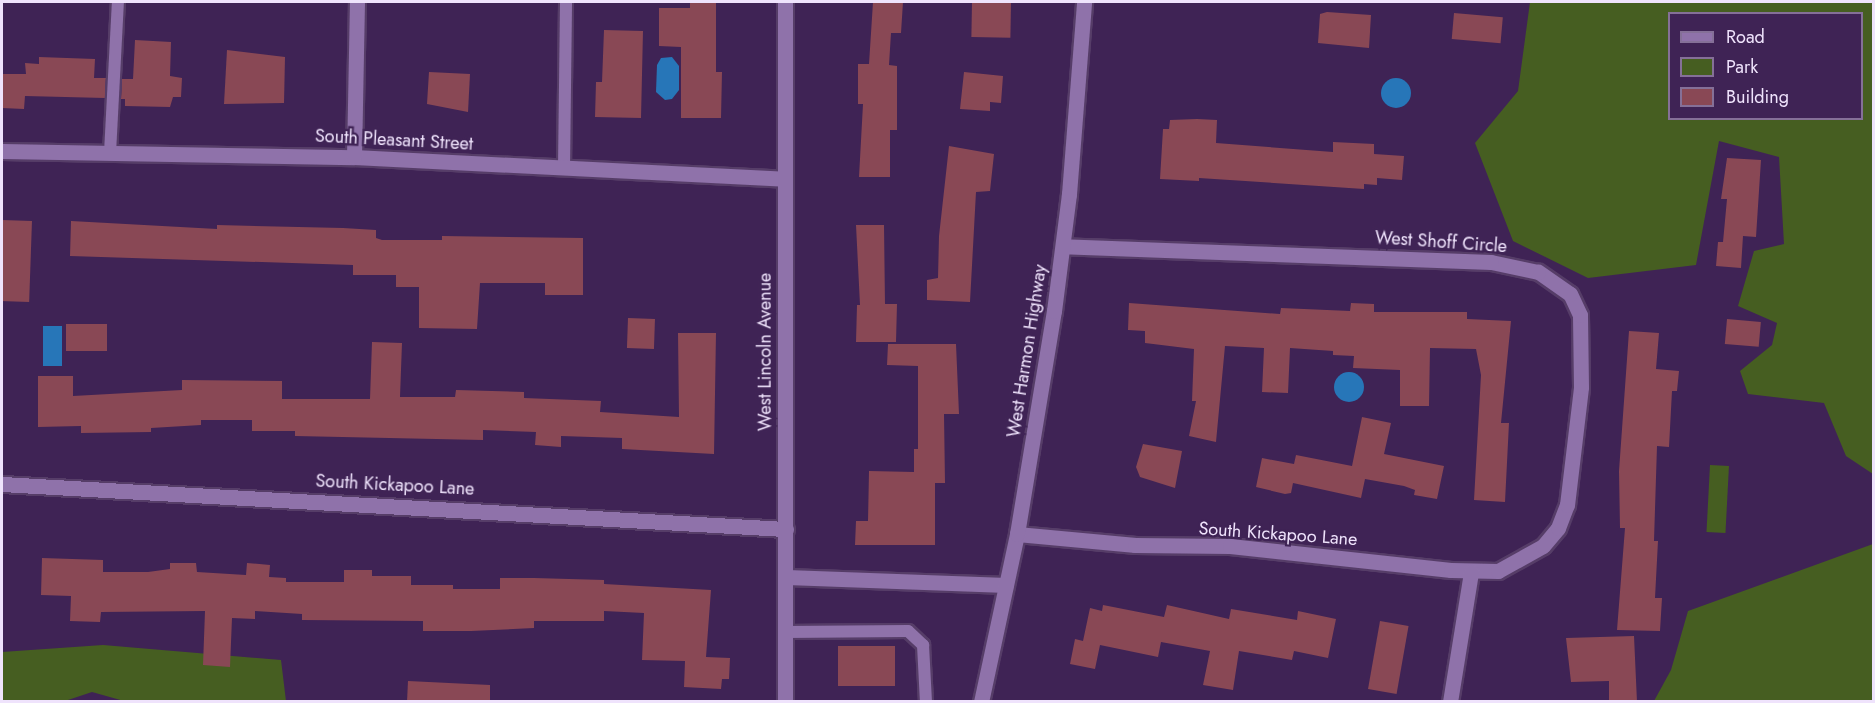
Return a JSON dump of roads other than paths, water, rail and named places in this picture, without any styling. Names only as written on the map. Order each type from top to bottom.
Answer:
[{"type":"street","points":[[354,157],[357,2]]},
{"type":"street","name":"West Lincoln Avenue","points":[[785,2],[787,577],[785,702]]},
{"type":"street","name":"West Harmon Highway","points":[[981,702],[1017,534],[1063,246],[1084,2]]},
{"type":"street","name":"South Pleasant Street","points":[[2,151],[354,157],[784,179]]},
{"type":"street","name":"West Shoff Circle","points":[[1063,246],[1458,260],[1538,272],[1570,294],[1580,315],[1583,342],[1567,505],[1558,528],[1532,553]]},
{"type":"street","name":"South Kickapoo Lane","points":[[2,484],[786,529]]},
{"type":"street","name":"South Kickapoo Lane","points":[[1017,534],[1135,545],[1272,549],[1471,572],[1498,571],[1532,553]]},
{"type":"street","points":[[1450,702],[1471,572]]},
{"type":"street","points":[[787,577],[1006,585]]},
{"type":"lane","points":[[110,153],[118,2]]},
{"type":"lane","points":[[564,168],[566,2]]},
{"type":"lane","points":[[785,632],[908,631],[923,645],[926,702]]},
{"type":"water","points":[[672,57],[679,66],[679,90],[672,99],[665,100],[656,92],[657,65],[661,58]]},
{"type":"water","points":[[1396,78],[1407,82],[1411,93],[1407,104],[1396,108],[1385,104],[1381,93],[1385,82]]},
{"type":"water","points":[[43,326],[62,326],[62,366],[43,366]]},
{"type":"water","points":[[1349,372],[1360,376],[1364,387],[1360,398],[1349,402],[1338,398],[1334,387],[1338,376]]}]
